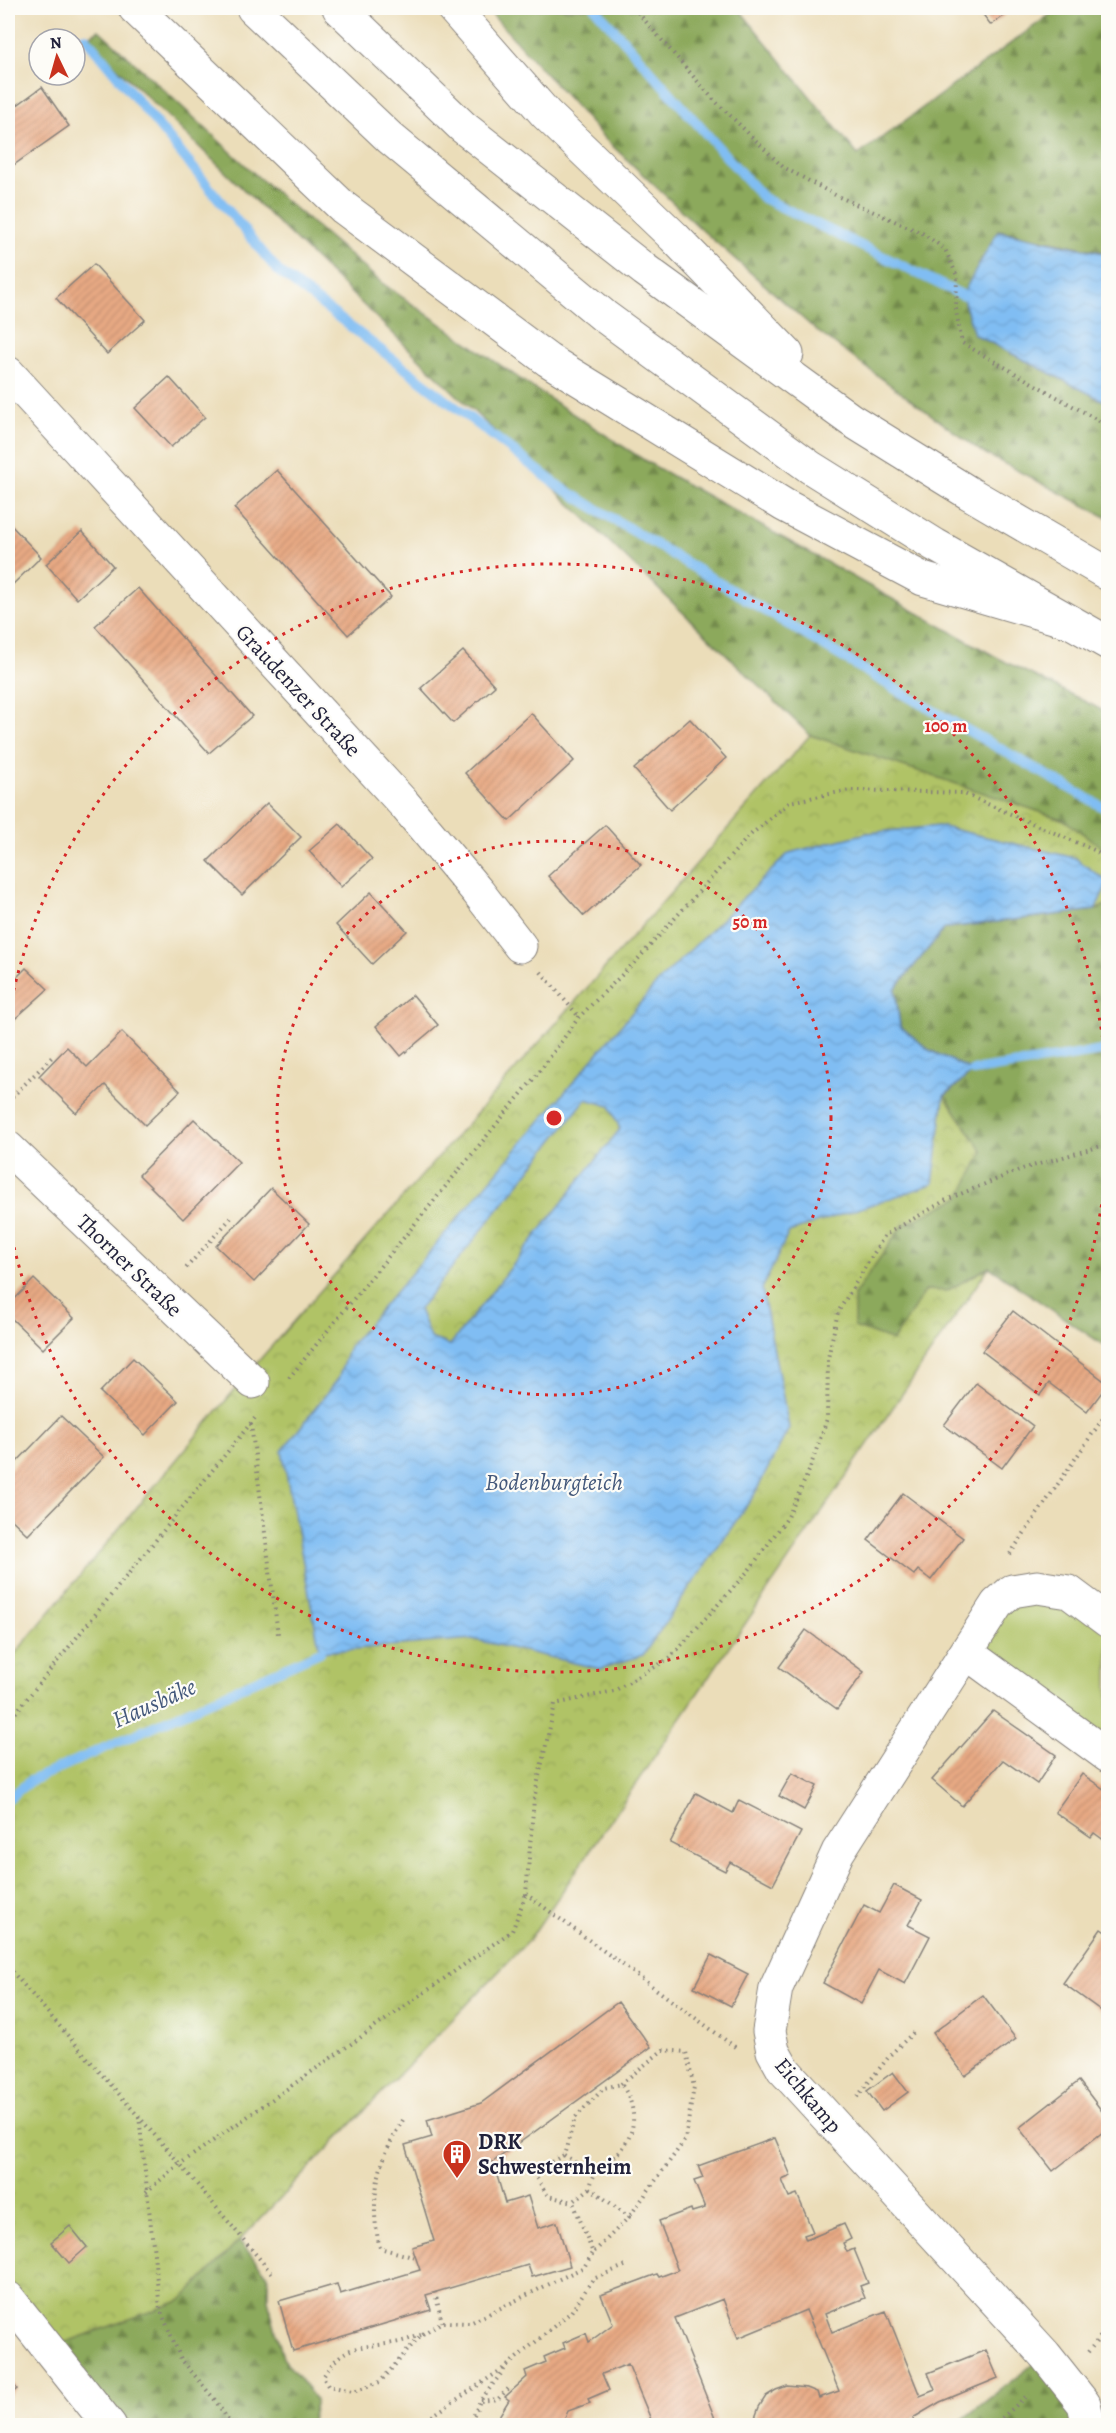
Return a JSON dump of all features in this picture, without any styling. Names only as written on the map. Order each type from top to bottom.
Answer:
[{"type":"main road","points":[[135,8],[344,208],[548,360],[784,505],[923,579],[1066,621]]},
{"type":"main road","points":[[253,8],[390,138],[604,316],[810,467],[935,545],[1108,643]]},
{"type":"main road","points":[[339,8],[463,127],[645,270],[851,420],[969,494],[1108,574]]},
{"type":"main road","points":[[453,8],[546,114],[674,237],[851,420]]},
{"type":"main road","name":"Graudenzer Straße","points":[[8,373],[404,804],[520,946]]},
{"type":"main road","name":"Thorner Straße","points":[[8,1148],[253,1382]]},
{"type":"main road","points":[[1012,1591],[1037,1587],[1069,1592],[1108,1621]]},
{"type":"main road","name":"Eichkamp","points":[[1012,1591],[997,1604],[838,1852],[776,1988],[769,2031],[773,2051],[783,2069],[1057,2370],[1083,2404],[1089,2426]]},
{"type":"main road","points":[[967,1653],[1108,1756]]},
{"type":"main road","points":[[8,2298],[110,2426]]},
{"type":"path","points":[[634,8],[712,99],[783,167],[837,196],[922,233],[945,249],[957,276],[956,311],[962,344],[1108,426]]},
{"type":"path","points":[[285,1382],[540,1071],[579,1017],[639,958],[749,836],[790,802],[850,790],[962,793],[1094,850],[1108,860]]},
{"type":"path","points":[[520,946],[579,1017]]},
{"type":"path","points":[[8,1101],[54,1055]]},
{"type":"path","points":[[146,2192],[180,2164],[512,1931],[526,1894],[534,1798],[555,1704],[614,1690],[670,1658],[749,1570],[788,1517],[809,1471],[826,1419],[828,1358],[838,1312],[885,1235],[948,1200],[1001,1178],[1108,1144]]},
{"type":"path","points":[[161,1295],[231,1218]]},
{"type":"path","points":[[1012,1591],[1010,1553],[1108,1411]]},
{"type":"path","points":[[8,1722],[257,1415]]},
{"type":"path","points":[[251,1423],[278,1634]]},
{"type":"path","points":[[526,1894],[738,2049],[773,2051]]},
{"type":"path","points":[[8,1967],[139,2116],[274,2276]]},
{"type":"path","points":[[835,2126],[891,2054],[914,2032]]},
{"type":"path","points":[[421,2335],[380,2382],[353,2391],[328,2386],[323,2377],[335,2358],[361,2345],[394,2343],[421,2335],[442,2322],[470,2323],[584,2267],[593,2253],[629,2217],[685,2140],[694,2087],[686,2052],[663,2050],[621,2084],[604,2088],[575,2118],[564,2155],[533,2172],[548,2196],[573,2202]]},
{"type":"path","points":[[573,2202],[590,2188],[593,2174],[622,2149],[634,2123],[632,2099],[621,2084]]},
{"type":"path","points":[[139,2116],[160,2309],[181,2359],[215,2400],[232,2426]]},
{"type":"path","points":[[403,2120],[391,2140],[376,2179],[376,2233],[380,2248],[416,2258]]},
{"type":"path","points":[[564,2155],[593,2174]]},
{"type":"path","points":[[590,2188],[629,2217]]},
{"type":"path","points":[[573,2202],[593,2253]]},
{"type":"path","points":[[417,2426],[507,2366],[571,2312],[593,2279],[627,2265]]},
{"type":"path","points":[[435,2292],[442,2322]]},
{"type":"path","points":[[469,2426],[480,2401],[507,2366]]},
{"type":"path","points":[[993,2426],[1057,2370]]},
{"type":"path","points":[[480,2401],[498,2399],[509,2388]]},
{"type":"green space","points":[[486,8],[738,8],[858,155],[1059,8],[1097,8],[1108,25],[1108,253],[998,230],[974,334],[1108,403],[1108,518],[982,452],[817,331],[702,230],[605,139]]},
{"type":"green space","points":[[99,30],[257,176],[382,283],[536,390],[647,462],[1000,659],[1108,713],[1108,852],[1064,820],[810,735],[87,37]]},
{"type":"green space","points":[[810,735],[1064,820],[1108,852],[1108,904],[1095,910],[945,928],[895,989],[900,1026],[929,1050],[973,1071],[945,1096],[983,1152],[960,1197],[902,1226],[854,1295],[854,1327],[893,1341],[926,1290],[947,1291],[989,1267],[529,1940],[182,2300],[47,2349],[8,2298],[8,1662],[262,1357]]},
{"type":"green space","points":[[1108,904],[1108,1348],[989,1267],[947,1291],[926,1290],[893,1341],[854,1327],[854,1295],[902,1226],[960,1197],[944,1096],[972,1071],[929,1050],[900,1026],[895,989],[945,928],[1095,910]]},
{"type":"green space","points":[[1012,1591],[1108,1621],[1108,1756],[967,1653]]},
{"type":"green space","points":[[13,1974],[268,2275],[268,2300],[283,2358],[316,2400],[310,2425],[110,2425],[47,2349],[8,1979]]},
{"type":"green space","points":[[1045,2355],[1089,2426],[954,2426]]},
{"type":"water","points":[[998,231],[1108,254],[1108,403],[974,334],[962,295]]},
{"type":"water","name":"Bodenburgteich","points":[[939,826],[1075,858],[1108,882],[1095,910],[945,928],[895,989],[900,1026],[929,1050],[973,1071],[944,1096],[933,1184],[789,1232],[762,1289],[789,1428],[754,1495],[643,1655],[600,1669],[472,1639],[320,1652],[282,1451],[338,1379],[349,1347],[657,983],[789,853],[867,833]],"holes":[[[586,1099],[610,1106],[620,1129],[450,1345],[430,1338],[419,1309]]]},
{"type":"building","points":[[978,8],[1015,8],[991,25]]},
{"type":"building","points":[[42,87],[69,126],[8,169],[8,112]]},
{"type":"building","points":[[94,264],[145,320],[107,354],[56,298]]},
{"type":"building","points":[[169,377],[205,417],[171,447],[135,408]]},
{"type":"building","points":[[277,470],[391,597],[348,635],[234,508]]},
{"type":"building","points":[[8,522],[41,557],[8,589]]},
{"type":"building","points":[[82,531],[113,566],[77,599],[46,564]]},
{"type":"building","points":[[138,588],[252,716],[209,753],[95,626]]},
{"type":"building","points":[[463,651],[495,686],[453,723],[421,688]]},
{"type":"building","points":[[531,713],[574,761],[509,821],[465,773]]},
{"type":"building","points":[[690,719],[726,758],[670,810],[634,769]]},
{"type":"building","points":[[267,803],[301,837],[242,895],[208,861]]},
{"type":"building","points":[[340,824],[372,859],[341,887],[309,851]]},
{"type":"building","points":[[605,825],[641,865],[584,916],[548,876]]},
{"type":"building","points":[[371,892],[407,931],[372,964],[336,925]]},
{"type":"building","points":[[26,968],[48,989],[8,1025],[8,984]]},
{"type":"building","points":[[413,995],[438,1025],[401,1056],[376,1026]]},
{"type":"building","points":[[122,1032],[180,1091],[145,1125],[105,1085],[76,1113],[39,1076],[67,1047],[87,1067]]},
{"type":"building","points":[[194,1119],[239,1162],[183,1219],[139,1175]]},
{"type":"building","points":[[271,1188],[309,1224],[254,1282],[216,1246]]},
{"type":"building","points":[[34,1279],[74,1318],[43,1349],[11,1318],[8,1322],[8,1306]]},
{"type":"building","points":[[1013,1311],[1108,1384],[1087,1412],[1049,1383],[1040,1395],[982,1351]]},
{"type":"building","points":[[133,1358],[178,1401],[145,1435],[100,1392]]},
{"type":"building","points":[[976,1383],[1033,1426],[1002,1468],[944,1425]]},
{"type":"building","points":[[61,1416],[104,1457],[28,1535],[8,1516],[8,1467],[10,1469]]},
{"type":"building","points":[[903,1493],[963,1538],[931,1580],[918,1570],[914,1575],[868,1540]]},
{"type":"building","points":[[806,1630],[864,1672],[837,1709],[779,1667]]},
{"type":"building","points":[[993,1711],[1056,1755],[1037,1784],[1003,1760],[962,1806],[932,1780]]},
{"type":"building","points":[[792,1773],[817,1786],[804,1810],[779,1796]]},
{"type":"building","points":[[1082,1774],[1108,1792],[1108,1843],[1094,1833],[1091,1837],[1055,1812]]},
{"type":"building","points":[[696,1793],[733,1813],[739,1800],[801,1832],[773,1885],[730,1862],[725,1871],[670,1843]]},
{"type":"building","points":[[894,1885],[922,1900],[908,1925],[930,1936],[905,1984],[879,1970],[861,2004],[823,1983],[864,1905],[879,1913]]},
{"type":"building","points":[[1101,1929],[1108,1934],[1107,2015],[1063,1983]]},
{"type":"building","points":[[711,1955],[748,1974],[731,2006],[694,1987]]},
{"type":"building","points":[[983,1995],[1016,2039],[965,2076],[933,2033]]},
{"type":"building","name":"DRK Schwesternheim","points":[[618,2002],[651,2047],[493,2162],[505,2203],[528,2196],[538,2228],[557,2222],[570,2266],[532,2277],[528,2265],[426,2295],[431,2310],[293,2351],[279,2301],[337,2284],[340,2294],[420,2270],[412,2247],[434,2241],[405,2145],[432,2137],[427,2120],[481,2103]]},
{"type":"building","points":[[893,2072],[908,2092],[882,2111],[867,2091]]},
{"type":"building","points":[[1079,2081],[1108,2119],[1108,2128],[1053,2171],[1019,2128]]},
{"type":"building","points":[[775,2138],[791,2176],[782,2180],[789,2197],[797,2194],[813,2232],[804,2235],[806,2240],[844,2224],[851,2239],[843,2243],[847,2252],[854,2249],[868,2283],[860,2286],[865,2298],[825,2314],[832,2332],[886,2311],[920,2396],[935,2390],[928,2373],[986,2350],[998,2378],[940,2402],[913,2418],[914,2426],[753,2426],[757,2424],[755,2418],[766,2396],[776,2390],[787,2386],[807,2388],[817,2392],[819,2398],[839,2391],[806,2310],[738,2338],[723,2299],[675,2318],[718,2426],[645,2426],[652,2422],[628,2364],[602,2374],[609,2390],[588,2399],[590,2403],[568,2411],[563,2423],[570,2426],[493,2426],[509,2400],[505,2397],[527,2377],[525,2371],[546,2362],[544,2357],[565,2348],[563,2343],[586,2333],[589,2342],[613,2324],[601,2295],[657,2274],[659,2277],[678,2270],[659,2221],[691,2209],[692,2212],[705,2208],[694,2181],[703,2178],[698,2166]]},
{"type":"building","points":[[70,2226],[87,2247],[69,2263],[51,2242]]},
{"type":"building","points":[[8,2377],[17,2389],[8,2396]]},
{"type":"waterway","points":[[595,8],[763,198],[962,295]]},
{"type":"waterway","points":[[87,39],[278,271],[557,485],[902,693],[1108,810]]},
{"type":"waterway","points":[[973,1071],[1108,1050]]},
{"type":"waterway","name":"Hausbäke","points":[[8,1799],[30,1781],[320,1652]]},
{"type":"place","name":"DRK Schwesternheim","points":[[457,2180]]}]
